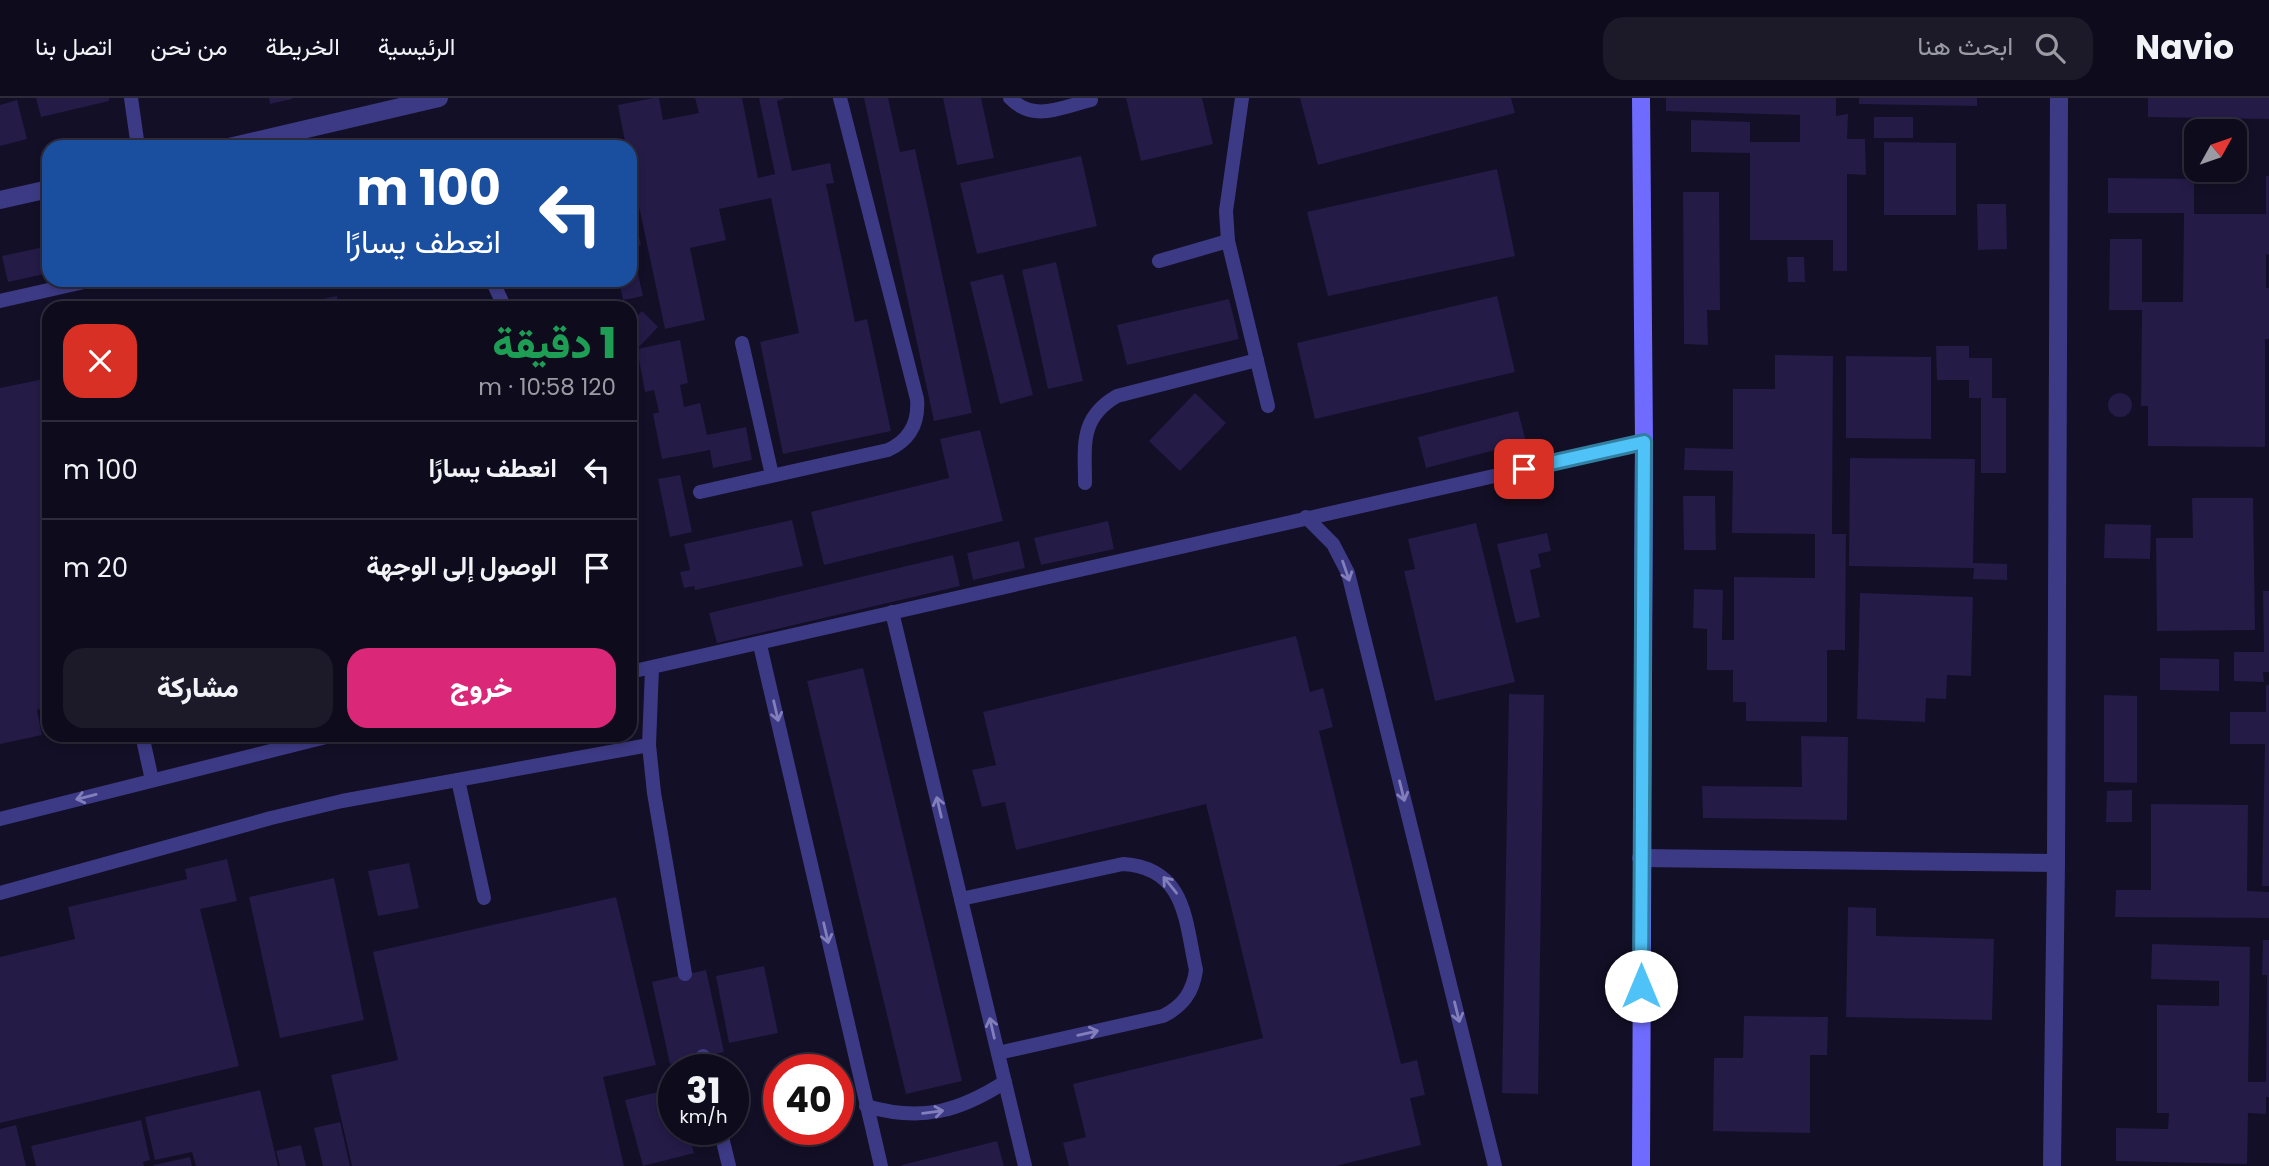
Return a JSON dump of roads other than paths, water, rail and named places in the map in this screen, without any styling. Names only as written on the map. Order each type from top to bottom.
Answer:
[{"type":"street","points":[[259,140],[439,98]]},
{"type":"street","points":[[1641,98],[1644,442],[1641,1166]]},
{"type":"street","points":[[2052,1166],[2059,98]]},
{"type":"street","points":[[0,200],[42,191]]},
{"type":"street","points":[[1641,858],[2056,863]]},
{"type":"lane","points":[[131,98],[137,140]]},
{"type":"lane","points":[[700,492],[888,450],[900,444],[915,424],[918,412],[916,399],[840,98]]},
{"type":"lane","points":[[1010,98],[1027,111],[1037,113],[1091,100]]},
{"type":"lane","points":[[1242,98],[1226,211],[1228,241],[1268,406]]},
{"type":"lane","points":[[1159,261],[1228,241]]},
{"type":"lane","points":[[0,301],[62,287]]},
{"type":"lane","points":[[742,343],[772,475]]},
{"type":"lane","points":[[1085,484],[1085,438],[1095,412],[1105,402],[1116,396],[1257,360]]},
{"type":"lane","points":[[637,671],[760,645],[892,612],[1644,442]]},
{"type":"lane","points":[[1306,517],[1333,544],[1348,573],[1495,1166]]},
{"type":"lane","points":[[892,612],[1025,1166]]},
{"type":"lane","points":[[760,645],[881,1166]]},
{"type":"lane","points":[[652,668],[649,746],[654,793],[685,974]]},
{"type":"lane","points":[[144,742],[152,780]]},
{"type":"lane","points":[[0,819],[289,742]]},
{"type":"lane","points":[[0,893],[342,801],[649,746]]},
{"type":"lane","points":[[458,780],[484,898]]},
{"type":"lane","points":[[961,899],[1123,864],[1150,869],[1163,876],[1180,899],[1196,970],[1195,982],[1183,1003],[1163,1016],[998,1053]]},
{"type":"lane","points":[[866,1106],[906,1114],[948,1111],[968,1104],[1005,1082]]},
{"type":"lane","points":[[724,1145],[729,1166]]}]
